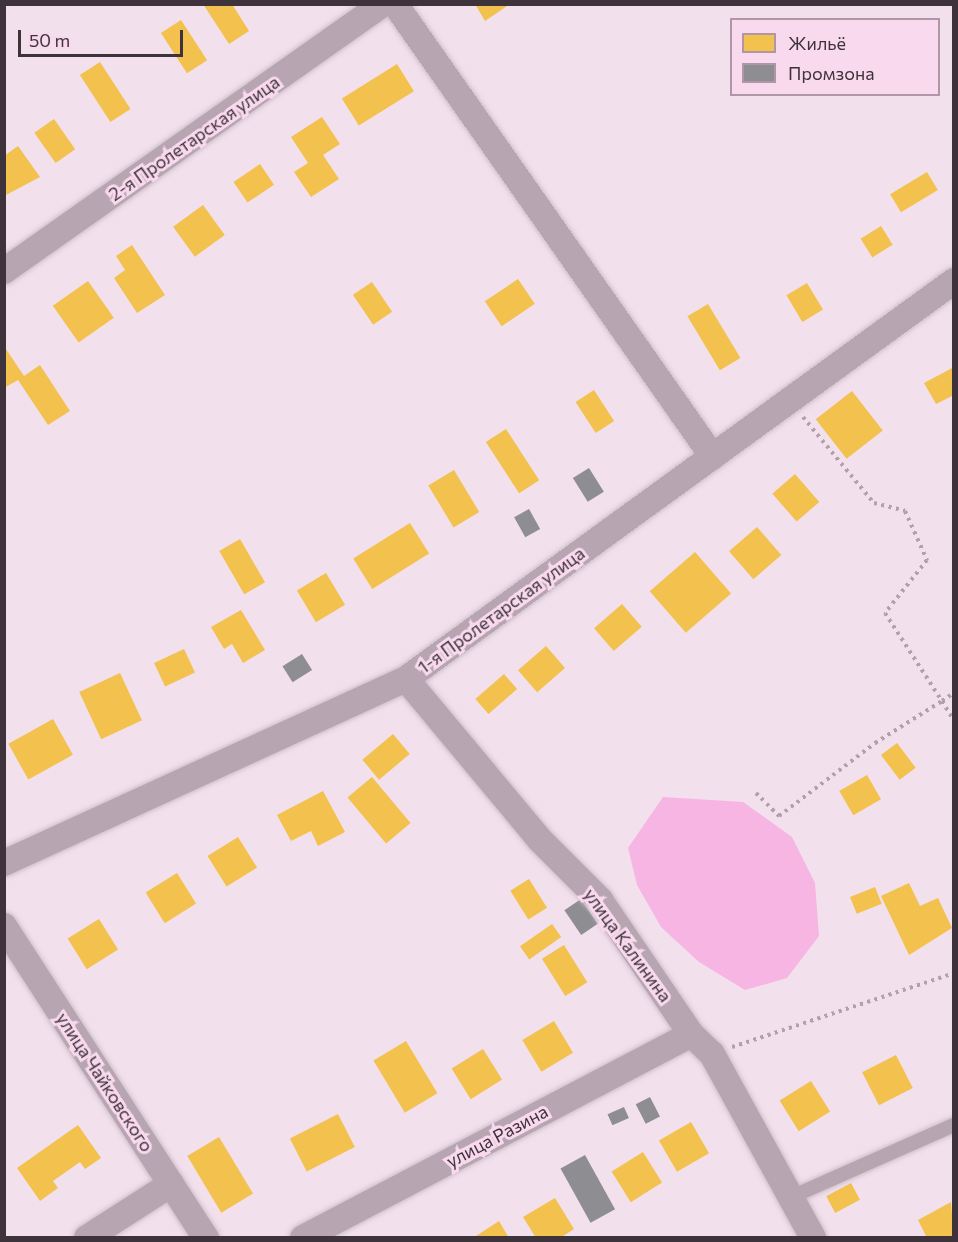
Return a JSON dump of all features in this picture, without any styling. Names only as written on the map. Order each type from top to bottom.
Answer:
[{"type":"street","name":"2-я Пролетарская улица","points":[[4,271],[383,4]]},
{"type":"street","points":[[395,4],[713,458]]},
{"type":"street","name":"1-я Пролетарская улица","points":[[4,864],[406,679],[954,281]]},
{"type":"street","name":"улица Калинина","points":[[406,679],[540,840],[600,900],[691,1034],[712,1054],[813,1238]]},
{"type":"street","name":"улица Чайковского","points":[[4,926],[206,1238]]},
{"type":"street","name":"улица Разина","points":[[303,1238],[691,1034]]},
{"type":"street","points":[[87,1238],[171,1184]]},
{"type":"lane","points":[[789,1198],[954,1125]]},
{"type":"path","points":[[791,399],[813,434],[874,503],[905,511],[927,560],[885,613],[954,721]]},
{"type":"path","points":[[756,794],[779,816],[875,743],[954,693]]},
{"type":"path","points":[[712,1054],[954,973]]},
{"type":"shaded area","points":[[663,797],[743,802],[792,837],[815,883],[819,936],[787,978],[745,990],[699,962],[661,927],[637,885],[628,848]]},
{"type":"building: Жильё","points":[[203,4],[232,4],[249,31],[229,44]]},
{"type":"building: Жильё","points":[[475,4],[510,4],[485,21]]},
{"type":"building: Жильё","points":[[181,20],[207,60],[187,73],[161,33]]},
{"type":"building: Жильё","points":[[100,62],[130,109],[110,122],[80,75]]},
{"type":"building: Жильё","points":[[397,64],[414,91],[359,126],[342,98]]},
{"type":"building: Жильё","points":[[322,117],[340,144],[323,155],[339,179],[311,197],[294,172],[308,163],[291,137]]},
{"type":"building: Жильё","points":[[54,119],[75,149],[56,163],[34,133]]},
{"type":"building: Жильё","points":[[18,146],[40,177],[4,196],[4,156]]},
{"type":"building: Жильё","points":[[260,164],[274,185],[247,203],[233,182]]},
{"type":"building: Жильё","points":[[927,172],[938,190],[901,212],[890,194]]},
{"type":"building: Жильё","points":[[203,205],[225,235],[195,257],[173,227]]},
{"type":"building: Жильё","points":[[881,226],[893,245],[872,257],[861,239]]},
{"type":"building: Жильё","points":[[132,245],[165,295],[137,313],[114,278],[125,270],[116,256]]},
{"type":"building: Жильё","points":[[518,279],[535,304],[502,326],[485,301]]},
{"type":"building: Жильё","points":[[88,281],[114,318],[79,343],[53,306]]},
{"type":"building: Жильё","points":[[372,282],[392,312],[373,325],[353,295]]},
{"type":"building: Жильё","points":[[807,283],[823,310],[802,322],[786,295]]},
{"type":"building: Жильё","points":[[708,304],[740,358],[720,370],[687,316]]},
{"type":"building: Жильё","points":[[4,346],[24,376],[40,365],[70,411],[48,425],[18,380],[4,388]]},
{"type":"building: Жильё","points":[[954,367],[954,395],[936,404],[924,383]]},
{"type":"building: Жильё","points":[[594,390],[614,421],[596,433],[576,402]]},
{"type":"building: Жильё","points":[[852,391],[883,430],[847,459],[816,419]]},
{"type":"building: Жильё","points":[[506,429],[539,480],[519,493],[486,442]]},
{"type":"building: Жильё","points":[[454,470],[479,512],[454,527],[428,485]]},
{"type":"building: Жильё","points":[[795,474],[819,502],[797,522],[772,494]]},
{"type":"building: Жильё","points":[[410,523],[429,554],[372,589],[353,559]]},
{"type":"building: Жильё","points":[[757,527],[781,555],[753,579],[729,551]]},
{"type":"building: Жильё","points":[[240,539],[265,582],[244,594],[219,551]]},
{"type":"building: Жильё","points":[[695,552],[731,594],[686,633],[650,591]]},
{"type":"building: Жильё","points":[[326,573],[345,605],[316,622],[297,591]]},
{"type":"building: Жильё","points":[[622,604],[642,627],[614,651],[594,628]]},
{"type":"building: Жильё","points":[[241,610],[265,650],[243,663],[232,644],[224,649],[211,627]]},
{"type":"building: Жильё","points":[[546,646],[565,668],[537,692],[518,670]]},
{"type":"building: Жильё","points":[[184,649],[195,673],[165,687],[154,663]]},
{"type":"building: Жильё","points":[[120,673],[142,720],[101,739],[79,692]]},
{"type":"building: Жильё","points":[[504,674],[517,689],[488,714],[475,699]]},
{"type":"building: Жильё","points":[[53,719],[73,755],[28,780],[8,744]]},
{"type":"building: Жильё","points":[[393,734],[410,754],[379,780],[362,760]]},
{"type":"building: Жильё","points":[[897,743],[916,768],[900,780],[881,755]]},
{"type":"building: Жильё","points":[[867,775],[881,799],[853,815],[839,791]]},
{"type":"building: Жильё","points":[[372,777],[411,823],[386,844],[347,798]]},
{"type":"building: Жильё","points":[[323,791],[345,832],[318,846],[311,831],[291,841],[277,815]]},
{"type":"building: Жильё","points":[[238,837],[257,868],[227,887],[207,856]]},
{"type":"building: Жильё","points":[[177,873],[196,904],[165,923],[146,893]]},
{"type":"building: Жильё","points":[[529,879],[547,908],[528,919],[510,891]]},
{"type":"building: Жильё","points":[[909,883],[920,906],[938,898],[952,928],[909,955],[881,896]]},
{"type":"building: Жильё","points":[[875,887],[882,904],[857,914],[850,897]]},
{"type":"building: Жильё","points":[[99,919],[118,950],[87,969],[68,939]]},
{"type":"building: Жильё","points":[[552,924],[561,937],[529,959],[520,946]]},
{"type":"building: Жильё","points":[[564,945],[587,982],[565,996],[542,959]]},
{"type":"building: Жильё","points":[[554,1021],[573,1053],[541,1072],[522,1040]]},
{"type":"building: Жильё","points":[[406,1041],[437,1093],[405,1113],[373,1061]]},
{"type":"building: Жильё","points":[[483,1049],[502,1080],[471,1099],[452,1069]]},
{"type":"building: Жильё","points":[[896,1055],[913,1088],[879,1105],[862,1072]]},
{"type":"building: Жильё","points":[[811,1081],[830,1112],[799,1131],[780,1101]]},
{"type":"building: Жильё","points":[[338,1114],[355,1147],[307,1171],[290,1139]]},
{"type":"building: Жильё","points":[[691,1122],[709,1153],[677,1172],[659,1140]]},
{"type":"building: Жильё","points":[[78,1125],[101,1158],[85,1169],[80,1162],[53,1181],[58,1188],[40,1201],[17,1168]]},
{"type":"building: Жильё","points":[[219,1137],[253,1194],[221,1213],[187,1156]]},
{"type":"building: Жильё","points":[[643,1152],[662,1183],[631,1202],[612,1172]]},
{"type":"building: Жильё","points":[[851,1183],[860,1200],[835,1213],[826,1196]]},
{"type":"building: Жильё","points":[[555,1198],[574,1229],[560,1238],[536,1238],[523,1217]]},
{"type":"building: Жильё","points":[[951,1202],[954,1238],[927,1238],[918,1220]]},
{"type":"building: Жильё","points":[[499,1221],[509,1238],[473,1238]]},
{"type":"building: Промзона","points":[[589,468],[604,492],[588,502],[573,478]]},
{"type":"building: Промзона","points":[[529,509],[540,529],[525,537],[514,517]]},
{"type":"building: Промзона","points":[[302,654],[312,670],[293,682],[282,666]]},
{"type":"building: Промзона","points":[[581,899],[598,924],[581,935],[564,910]]},
{"type":"building: Промзона","points":[[650,1097],[660,1117],[646,1124],[636,1104]]},
{"type":"building: Промзона","points":[[624,1107],[629,1118],[612,1125],[608,1114]]},
{"type":"building: Промзона","points":[[585,1155],[615,1209],[591,1223],[561,1169]]}]
